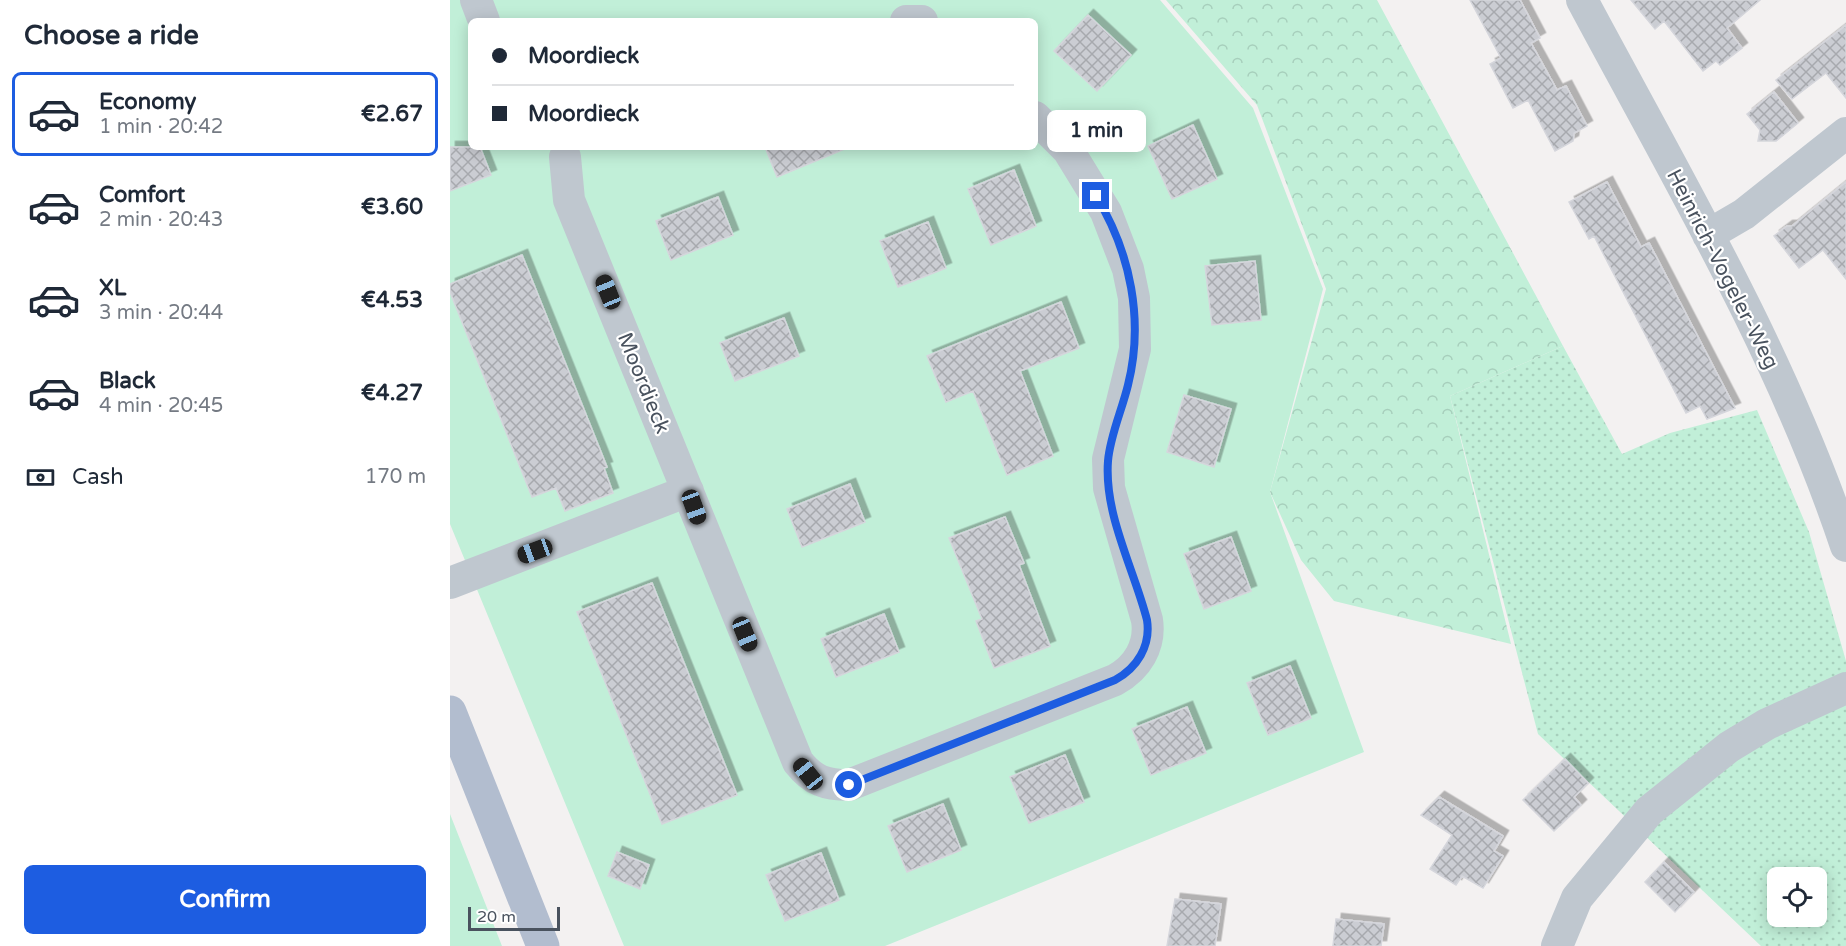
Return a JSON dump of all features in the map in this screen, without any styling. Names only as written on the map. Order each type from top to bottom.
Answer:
[{"type":"main road","points":[[450,712],[543,946]]},
{"type":"street","points":[[476,0],[483,18]]},
{"type":"street","name":"Heinrich-Vogeler-Weg","points":[[1582,0],[1771,358],[1805,434],[1846,546]]},
{"type":"street","name":"Moordieck","points":[[566,150],[569,200],[798,762],[808,774],[818,781],[849,785],[1115,680],[1130,670],[1144,648],[1148,631],[1114,514],[1109,488],[1108,459],[1135,349],[1134,298],[1128,269],[1106,212],[1068,150],[1038,120]]},
{"type":"street","points":[[1708,235],[1744,214],[1846,133]]},
{"type":"street","points":[[450,583],[688,491]]},
{"type":"street","points":[[1557,946],[1577,898],[1649,811],[1729,747],[1767,724],[1846,688]]},
{"type":"green space","points":[[450,0],[1160,0],[1253,108],[1323,289],[1270,492],[1364,752],[885,946],[624,946],[450,524]]},
{"type":"green space","points":[[1166,0],[1377,0],[1563,346],[1450,396],[1511,644],[1334,601],[1301,560],[1270,492],[1326,289],[1257,105]]},
{"type":"green space","points":[[1563,346],[1622,454],[1670,433],[1757,410],[1809,532],[1846,661],[1846,946],[1761,946],[1538,734],[1450,396]]},
{"type":"green space","points":[[450,814],[502,946],[450,946]]},
{"type":"building","points":[[1470,0],[1520,0],[1540,38],[1531,43],[1557,90],[1566,86],[1587,126],[1574,133],[1573,141],[1555,151],[1528,100],[1513,108],[1490,64],[1501,58]]},
{"type":"building","points":[[1631,0],[1760,0],[1727,28],[1742,48],[1720,65],[1716,61],[1703,71],[1664,21],[1655,29]]},
{"type":"building","points":[[1088,15],[1131,55],[1097,91],[1054,51]]},
{"type":"building","points":[[1846,25],[1846,98],[1826,73],[1792,99],[1776,80]]},
{"type":"building","points":[[1774,92],[1798,123],[1776,141],[1758,141],[1760,130],[1747,114]]},
{"type":"building","points":[[1193,125],[1217,179],[1172,199],[1148,146]]},
{"type":"building","points":[[450,147],[481,150],[491,175],[450,191]]},
{"type":"building","points":[[766,150],[842,150],[777,177]]},
{"type":"building","points":[[1014,170],[1036,226],[991,245],[968,189]]},
{"type":"building","points":[[1607,182],[1641,247],[1649,243],[1735,408],[1707,419],[1700,406],[1686,413],[1594,236],[1589,239],[1569,202]]},
{"type":"building","points":[[1846,182],[1846,279],[1823,250],[1799,268],[1774,236],[1787,226],[1792,226]]},
{"type":"building","points":[[718,197],[733,235],[671,260],[656,221]]},
{"type":"building","points":[[928,222],[946,268],[898,287],[880,241]]},
{"type":"building","points":[[522,255],[607,467],[604,468],[613,493],[565,511],[556,488],[532,497],[450,292],[450,284]]},
{"type":"building","points":[[1255,261],[1261,320],[1212,325],[1205,266]]},
{"type":"building","points":[[1061,302],[1079,348],[1020,371],[1053,456],[1007,475],[973,391],[946,402],[927,356]]},
{"type":"building","points":[[784,318],[799,356],[735,381],[720,343]]},
{"type":"building","points":[[1184,395],[1231,409],[1214,467],[1167,452]]},
{"type":"building","points":[[850,484],[865,522],[802,547],[787,509]]},
{"type":"building","points":[[1005,517],[1024,563],[1019,565],[1050,646],[994,668],[976,621],[982,619],[949,538]]},
{"type":"building","points":[[1231,537],[1251,591],[1204,609],[1184,554]]},
{"type":"building","points":[[652,583],[737,795],[662,824],[577,612]]},
{"type":"building","points":[[884,614],[899,652],[836,677],[821,639]]},
{"type":"building","points":[[1290,666],[1311,718],[1268,735],[1247,683]]},
{"type":"building","points":[[1187,707],[1206,753],[1151,775],[1132,729]]},
{"type":"building","points":[[1065,755],[1084,802],[1029,823],[1010,777]]},
{"type":"building","points":[[1565,759],[1588,783],[1574,797],[1581,805],[1554,831],[1523,800]]},
{"type":"building","points":[[1439,797],[1503,836],[1494,851],[1503,856],[1483,888],[1462,876],[1456,885],[1430,869],[1452,835],[1421,815]]},
{"type":"building","points":[[943,804],[961,850],[907,872],[888,826]]},
{"type":"building","points":[[617,852],[649,865],[640,889],[608,876]]},
{"type":"building","points":[[821,853],[839,900],[785,921],[766,875]]},
{"type":"building","points":[[1664,862],[1694,892],[1675,912],[1645,882]]},
{"type":"building","points":[[1175,899],[1221,904],[1215,946],[1167,946]]},
{"type":"building","points":[[1336,919],[1384,924],[1381,946],[1333,946]]},
{"type":"route","points":[[849,785],[1115,680],[1130,670],[1144,648],[1148,631],[1147,620],[1114,514],[1109,488],[1108,459],[1129,383],[1135,349],[1134,298],[1128,269],[1106,212],[1096,196]]}]
